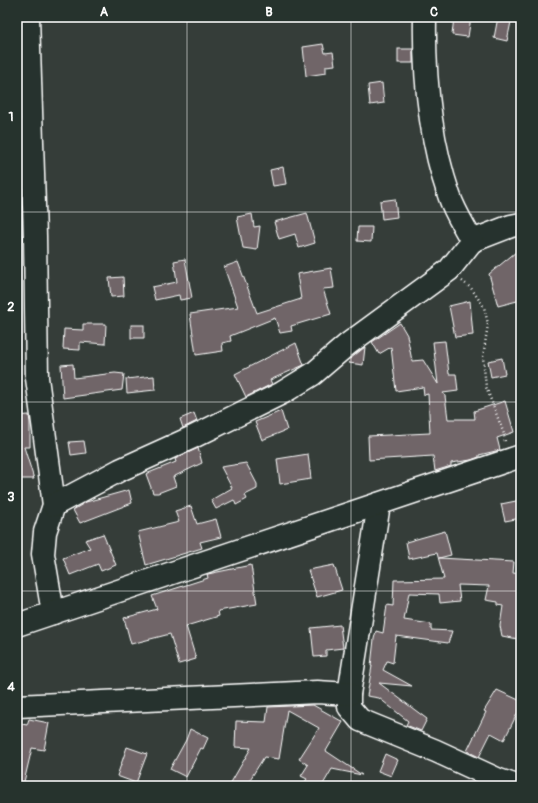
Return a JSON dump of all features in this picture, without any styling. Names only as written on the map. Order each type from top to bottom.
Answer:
[{"type":"street","points":[[28,17],[37,378],[54,505],[45,532],[44,554],[53,613]]},
{"type":"street","points":[[425,17],[429,110],[449,196],[472,241]]},
{"type":"street","points":[[54,505],[120,470],[282,394],[313,374],[348,344],[449,270],[472,241],[511,226],[521,224]]},
{"type":"street","points":[[17,625],[515,458]]},
{"type":"street","points":[[379,504],[349,694],[349,707],[360,720],[499,780],[517,786]]},
{"type":"street","points":[[17,706],[317,692],[349,694]]},
{"type":"path","points":[[449,270],[471,288],[484,307],[488,324],[484,357],[486,387],[515,458]]},
{"type":"building","points":[[454,17],[471,17],[468,37],[452,35]]},
{"type":"building","points":[[498,17],[512,17],[507,41],[494,38]]},
{"type":"building","points":[[323,44],[325,53],[333,52],[335,65],[326,66],[326,73],[306,76],[303,47]]},
{"type":"building","points":[[398,49],[413,49],[413,63],[398,63]]},
{"type":"building","points":[[382,83],[384,103],[370,105],[368,85]]},
{"type":"building","points":[[283,167],[286,184],[273,186],[270,170]]},
{"type":"building","points":[[395,199],[397,217],[382,219],[380,201]]},
{"type":"building","points":[[307,213],[315,243],[299,248],[295,234],[279,239],[274,222]]},
{"type":"building","points":[[252,214],[254,227],[260,226],[257,250],[243,248],[237,217]]},
{"type":"building","points":[[358,227],[372,227],[371,242],[357,241]]},
{"type":"building","points":[[516,252],[521,258],[521,300],[498,306],[489,274]]},
{"type":"building","points":[[185,259],[192,298],[180,300],[179,295],[155,300],[152,287],[177,282],[174,261]]},
{"type":"building","points":[[238,262],[257,313],[301,299],[297,274],[331,268],[334,288],[323,289],[331,314],[291,326],[292,331],[280,333],[275,318],[230,336],[231,341],[222,343],[223,351],[196,355],[190,314],[238,307],[224,267]]},
{"type":"building","points":[[123,277],[124,296],[111,297],[109,278]]},
{"type":"building","points":[[470,301],[473,335],[455,337],[449,306]]},
{"type":"building","points":[[400,323],[407,335],[412,361],[423,360],[438,384],[433,342],[445,341],[449,374],[456,374],[458,391],[443,393],[445,396],[448,419],[475,419],[474,411],[505,401],[514,432],[497,438],[500,450],[479,455],[479,457],[471,460],[451,463],[451,466],[435,471],[433,456],[369,460],[368,436],[430,433],[428,394],[424,395],[423,387],[396,391],[391,347],[379,354],[372,342]]},
{"type":"building","points":[[83,324],[106,324],[105,344],[80,342],[80,350],[63,349],[64,329],[83,330]]},
{"type":"building","points":[[131,325],[144,325],[144,338],[131,338]]},
{"type":"building","points":[[296,343],[304,365],[270,380],[272,384],[246,397],[235,374]]},
{"type":"building","points":[[365,347],[363,365],[349,363],[350,359]]},
{"type":"building","points":[[502,358],[505,374],[491,377],[488,361]]},
{"type":"building","points":[[73,364],[74,378],[115,373],[124,374],[122,390],[63,398],[61,365]]},
{"type":"building","points":[[154,376],[155,390],[127,393],[126,379]]},
{"type":"building","points":[[281,411],[287,430],[262,440],[255,422]]},
{"type":"building","points":[[194,413],[197,421],[183,428],[180,419]]},
{"type":"building","points":[[29,415],[30,447],[24,447],[34,479],[17,479],[17,416]]},
{"type":"building","points":[[84,441],[86,453],[71,455],[69,442]]},
{"type":"building","points":[[198,448],[202,463],[173,477],[176,486],[158,493],[153,493],[146,474],[176,462],[175,459]]},
{"type":"building","points":[[308,454],[311,479],[280,484],[277,459]]},
{"type":"building","points":[[246,463],[257,484],[257,489],[245,495],[247,499],[236,505],[234,500],[216,509],[211,500],[232,488],[221,467]]},
{"type":"building","points":[[129,490],[132,503],[80,523],[73,510],[86,502]]},
{"type":"building","points":[[521,500],[521,518],[505,521],[501,504]]},
{"type":"building","points":[[191,506],[197,524],[216,519],[221,537],[200,542],[202,548],[146,565],[138,532],[179,522],[175,511]]},
{"type":"building","points":[[445,531],[451,555],[439,558],[514,562],[513,573],[521,574],[521,623],[518,639],[502,636],[500,626],[503,606],[498,605],[498,602],[486,600],[489,586],[458,585],[460,601],[440,603],[439,594],[409,593],[404,620],[431,624],[431,630],[452,631],[448,643],[396,636],[393,663],[387,661],[383,670],[412,686],[379,683],[427,719],[421,731],[406,725],[408,721],[379,698],[367,696],[372,666],[374,639],[376,631],[383,633],[387,605],[393,606],[394,580],[444,579],[437,553],[409,559],[406,542]]},
{"type":"building","points":[[103,534],[116,565],[101,571],[98,564],[70,575],[63,558],[90,548],[85,540]]},
{"type":"building","points":[[251,565],[257,604],[218,611],[219,616],[186,626],[196,659],[179,664],[170,634],[131,644],[124,618],[157,609],[152,596],[208,578],[207,574]]},
{"type":"building","points":[[334,565],[342,590],[317,597],[308,570]]},
{"type":"building","points":[[340,625],[343,648],[326,650],[326,656],[314,657],[311,628]]},
{"type":"building","points":[[497,690],[521,701],[521,706],[504,740],[491,733],[479,757],[467,751],[486,712],[484,711]]},
{"type":"building","points":[[313,705],[343,722],[326,751],[362,775],[332,769],[322,786],[302,786],[307,779],[301,776],[308,765],[299,759],[319,728],[287,710],[279,759],[264,757],[246,786],[229,786],[251,748],[235,747],[236,721],[266,722],[268,707]]},
{"type":"building","points":[[29,719],[49,723],[44,750],[32,748],[23,786],[17,786],[17,723],[27,725]]},
{"type":"building","points":[[190,729],[208,738],[186,777],[170,769],[186,740]]},
{"type":"building","points":[[127,747],[147,754],[136,783],[117,776]]},
{"type":"building","points":[[385,754],[398,760],[391,776],[378,771]]}]
